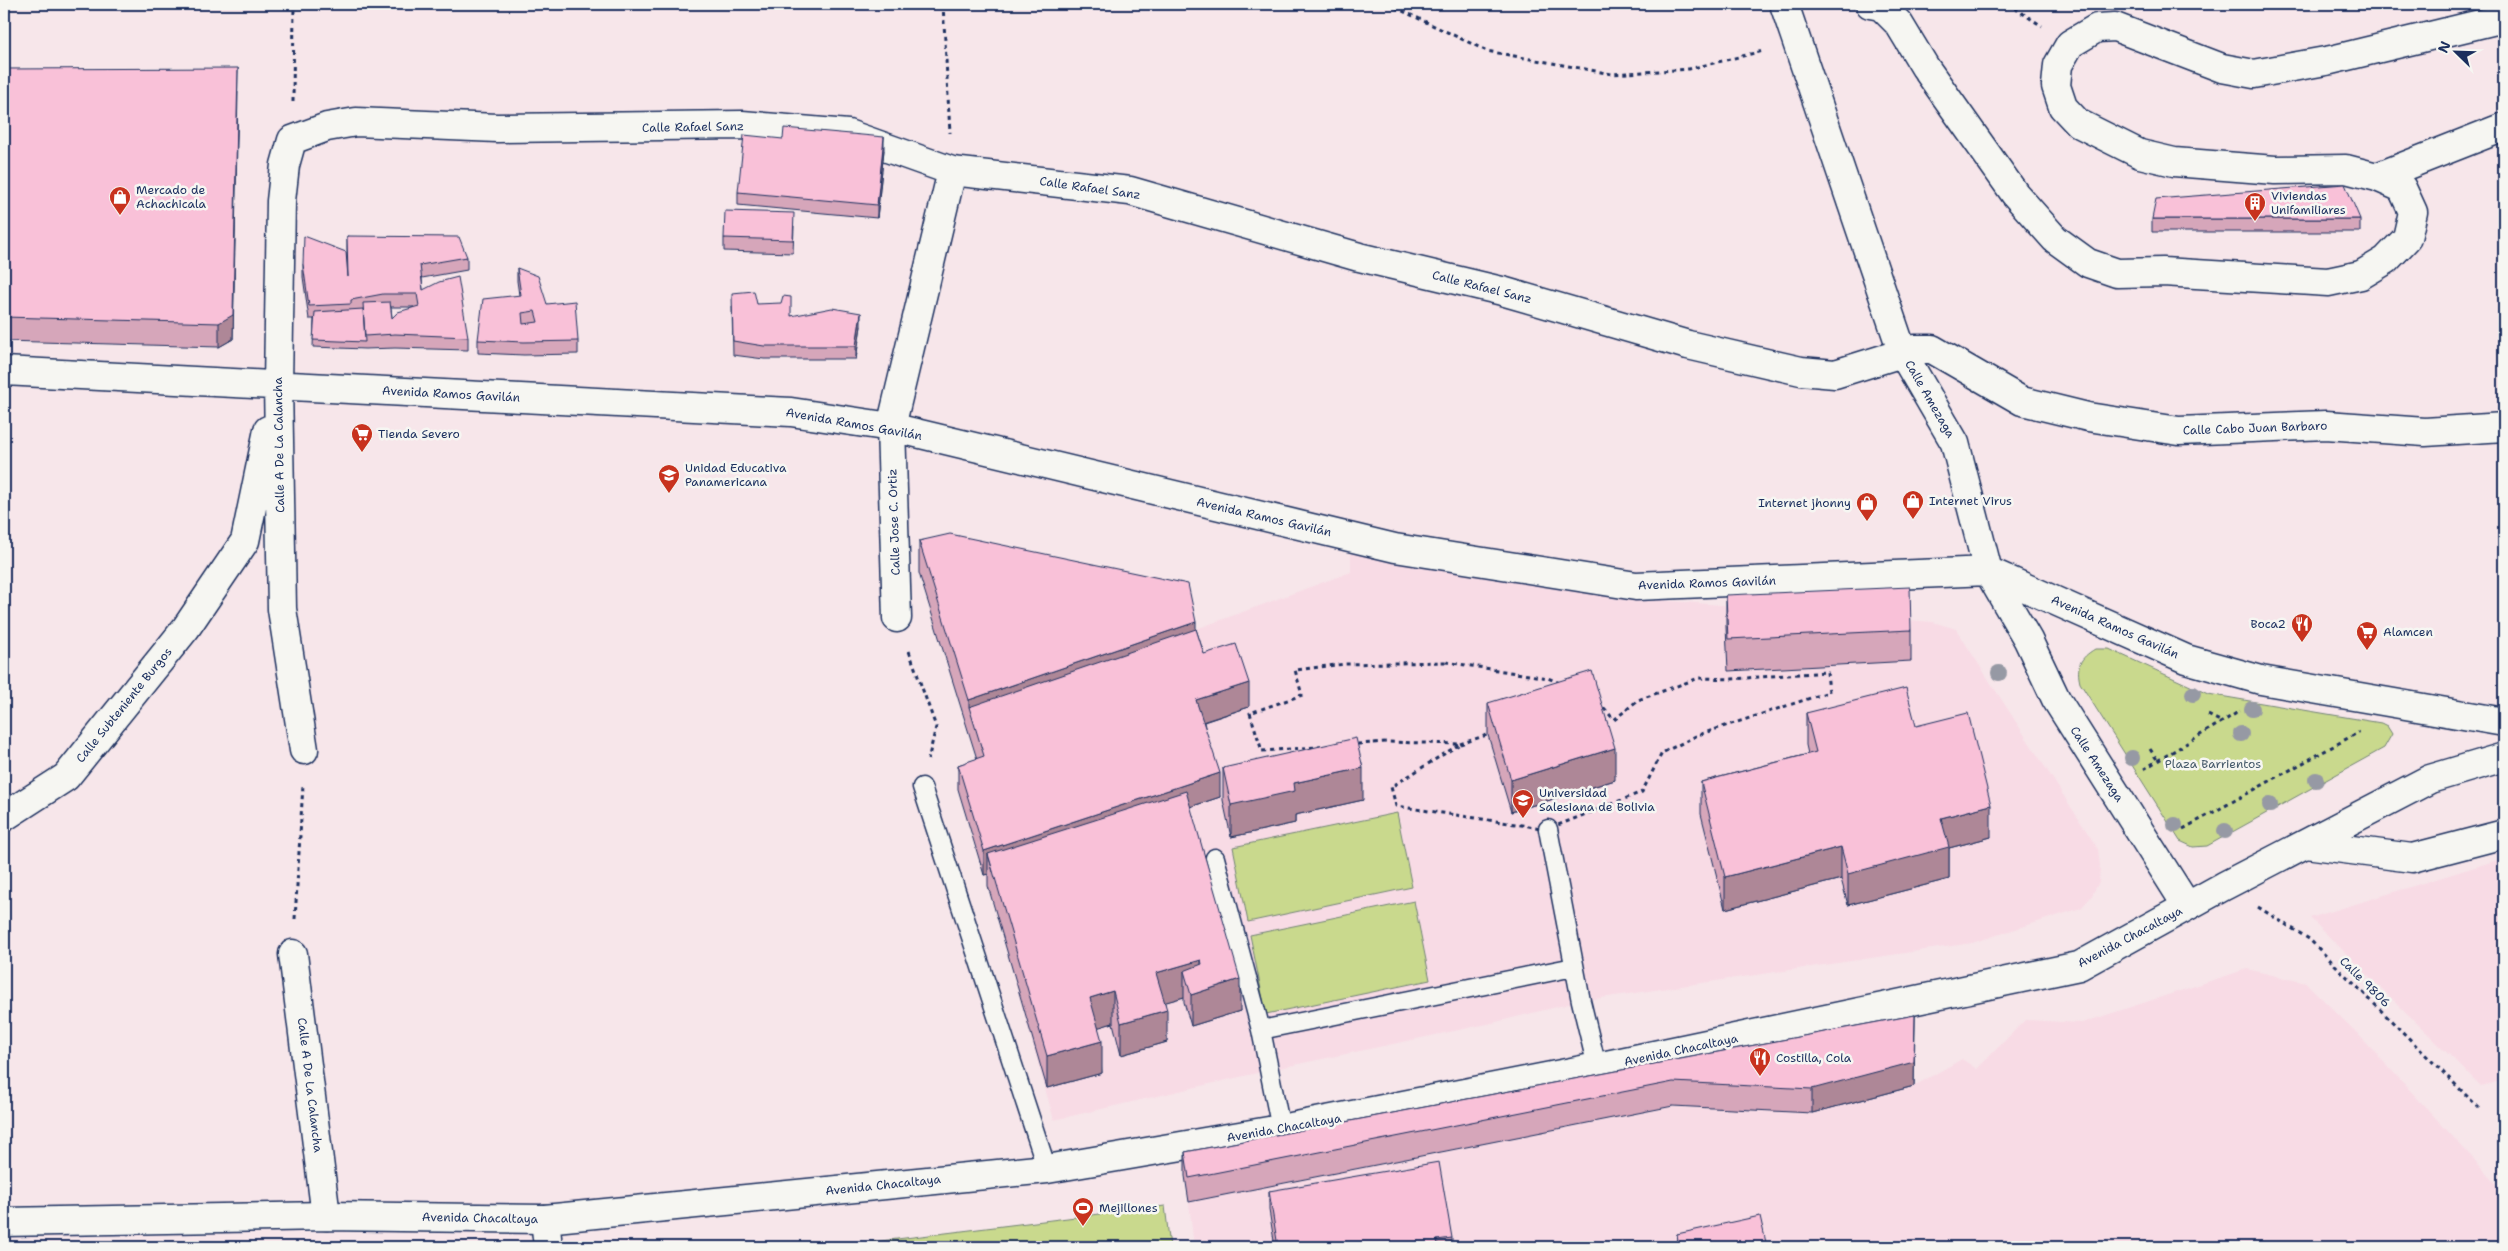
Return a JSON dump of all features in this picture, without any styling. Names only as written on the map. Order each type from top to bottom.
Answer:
[{"type":"street","points":[[1870,4],[1881,6],[1899,24],[1925,67],[2015,194],[2055,239],[2088,263],[2117,273],[2163,272],[2328,282],[2361,275],[2386,260],[2407,238],[2413,212],[2402,188],[2378,177],[2346,169],[2275,170],[2174,162],[2140,154],[2078,123],[2063,107],[2056,86],[2058,65],[2070,44],[2097,28],[2115,27],[2222,68],[2254,74],[2322,62],[2492,21],[2504,12]]},
{"type":"street","name":"Calle Amezaga","points":[[1792,6],[1796,42],[1903,354],[1955,442],[1988,571],[2028,640],[2056,699],[2187,906]]},
{"type":"street","name":"Calle Rafael Sanz","points":[[292,140],[327,127],[356,122],[497,128],[742,125],[848,134],[952,171],[1130,191],[1359,257],[1502,291],[1688,345],[1801,371],[1835,374],[1903,354]]},
{"type":"street","points":[[2378,177],[2504,128]]},
{"type":"street","name":"Calle A De La Calancha","points":[[292,140],[285,165],[281,201],[278,385],[282,609],[304,750]]},
{"type":"street","name":"Calle Jose C. Ortiz","points":[[897,618],[891,427],[952,171]]},
{"type":"street","name":"Calle Cabo Juan Barbaro","points":[[1903,354],[1914,349],[1932,349],[2022,401],[2088,417],[2179,431],[2326,425],[2425,432],[2504,427]]},
{"type":"street","name":"Avenida Ramos Gavilán","points":[[4,371],[792,412],[891,427],[1395,548],[1636,586],[1988,571],[2186,659],[2261,680],[2504,722]]},
{"type":"street","name":"Calle Subteniente Burgos","points":[[4,817],[66,778],[186,628],[245,541],[278,385]]},
{"type":"street","name":"Avenida Chacaltaya","points":[[4,1222],[326,1216],[545,1219],[1047,1168],[1281,1129],[1597,1067],[2079,966],[2224,886],[2430,779],[2504,758]]},
{"type":"street","points":[[2306,844],[2412,858],[2504,834]]},
{"type":"street","name":"Calle A De La Calancha","points":[[293,954],[326,1216]]},
{"type":"street","points":[[545,1219],[548,1247]]},
{"type":"lane","points":[[922,787],[1047,1168]]},
{"type":"lane","points":[[1548,829],[1574,967],[1597,1067]]},
{"type":"lane","points":[[1215,858],[1261,1030],[1281,1129]]},
{"type":"lane","points":[[1261,1030],[1574,967]]},
{"type":"path","points":[[292,140],[294,4]]},
{"type":"path","points":[[943,4],[952,171]]},
{"type":"path","points":[[1388,4],[1487,51],[1612,74],[1689,68],[1796,42]]},
{"type":"path","points":[[897,618],[936,727],[922,787]]},
{"type":"path","points":[[1460,744],[1386,742],[1262,751],[1250,713],[1302,695],[1295,670],[1345,664],[1446,662],[1548,678],[1596,698],[1614,720],[1638,700],[1700,678],[1732,679],[1827,672],[1829,692],[1698,735],[1662,753],[1642,792],[1548,829],[1396,806],[1391,787],[1460,744],[1496,732]]},
{"type":"path","points":[[1587,701],[1596,698]]},
{"type":"path","points":[[2144,769],[2243,709]]},
{"type":"path","points":[[2208,715],[2222,722]]},
{"type":"path","points":[[2183,829],[2359,734],[2360,726]]},
{"type":"path","points":[[2150,749],[2158,760]]},
{"type":"path","points":[[293,954],[304,750]]},
{"type":"path","name":"Calle 9806","points":[[2224,886],[2309,939],[2479,1108]]},
{"type":"shaded area","name":"Universidad Salesiana de Bolivia","points":[[1351,553],[1609,596],[1933,622],[1956,629],[2098,849],[2099,882],[2091,897],[2081,908],[1972,943],[1581,1001],[1492,1023],[1270,1070],[1054,1120],[988,886],[958,789],[984,780],[919,573],[950,566],[1191,631],[1351,572]]},
{"type":"shaded area","points":[[2504,858],[2504,1080],[2481,1086],[2310,918]]},
{"type":"shaded area","points":[[2247,969],[2306,983],[2357,1033],[2504,1192],[2504,1247],[1194,1247],[1189,1202],[1673,1106],[1812,1113],[1914,1086],[1962,1059],[1977,1069],[2025,1020],[2082,1023]]},
{"type":"green space","name":"Plaza Barrientos","points":[[2095,649],[2109,649],[2208,694],[2381,723],[2387,726],[2392,734],[2384,748],[2207,846],[2193,847],[2180,841],[2080,683],[2080,663]]},
{"type":"green space","points":[[1397,813],[1412,887],[1248,922],[1233,847]]},
{"type":"green space","points":[[1414,901],[1430,980],[1266,1014],[1250,935]]},
{"type":"green space","name":"Mejillones","points":[[1165,1206],[1170,1247],[832,1247]]},
{"type":"building","name":"Mercado de Achachicala","points":[[238,68],[233,315],[219,323],[4,317],[4,69]]},
{"type":"building","points":[[784,128],[884,137],[877,205],[738,192],[744,135],[783,139]]},
{"type":"building","points":[[2345,184],[2360,219],[2152,219],[2156,199]]},
{"type":"building","points":[[725,211],[794,213],[793,240],[724,238]]},
{"type":"building","points":[[304,236],[346,252],[348,277],[347,236],[459,237],[467,257],[420,265],[423,290],[439,282],[458,277],[468,337],[395,334],[365,336],[363,303],[390,302],[392,318],[398,312],[419,306],[417,294],[383,294],[351,300],[351,304],[309,306],[303,264]]},
{"type":"building","points":[[517,268],[538,276],[547,304],[575,301],[578,341],[524,342],[478,340],[483,299],[521,295]],"holes":[[[535,311],[538,322],[523,324],[522,313]]]},
{"type":"building","points":[[754,291],[757,304],[781,303],[783,296],[791,297],[791,316],[832,308],[861,313],[856,346],[764,346],[733,341],[732,293]]},
{"type":"building","points":[[363,309],[365,342],[313,340],[315,312]]},
{"type":"building","points":[[950,534],[1188,584],[1196,622],[969,700],[919,541]]},
{"type":"building","points":[[1910,587],[1911,630],[1728,639],[1726,595]]},
{"type":"building","points":[[1196,629],[1204,654],[1236,644],[1249,683],[1196,700],[1220,773],[984,851],[958,765],[984,756],[969,707]]},
{"type":"building","points":[[1592,671],[1615,748],[1511,780],[1488,703]]},
{"type":"building","points":[[1906,688],[1916,726],[1968,713],[1991,805],[1941,818],[1949,847],[1848,874],[1841,847],[1725,877],[1701,782],[1816,752],[1806,713]]},
{"type":"building","points":[[1356,738],[1363,768],[1294,783],[1295,791],[1231,805],[1223,768]]},
{"type":"building","points":[[1186,791],[1240,979],[1191,995],[1184,971],[1202,964],[1201,960],[1156,973],[1167,1010],[1121,1023],[1113,991],[1090,998],[1102,1041],[1047,1056],[988,854]]},
{"type":"building","points":[[1915,1015],[1914,1062],[1812,1089],[1673,1082],[1189,1178],[1185,1152]]},
{"type":"building","points":[[1439,1162],[1452,1238],[1437,1240],[1439,1247],[1278,1247],[1269,1191]]},
{"type":"building","points":[[1760,1216],[1767,1247],[1679,1247],[1677,1234]]},
{"type":"place","name":"Mercado de Achachicala","points":[[120,216]]},
{"type":"place","name":"Viviendas Unifamiliares","points":[[2255,222]]},
{"type":"place","name":"Tienda Severo","points":[[362,453]]},
{"type":"place","name":"Unidad Educativa Panamericana","points":[[669,494]]},
{"type":"place","name":"Internet Virus","points":[[1913,520]]},
{"type":"place","name":"Internet jhonny","points":[[1867,522]]},
{"type":"place","name":"Boca2","points":[[2302,643]]},
{"type":"place","name":"Alamcen","points":[[2367,651]]},
{"type":"place","name":"Universidad Salesiana de Bolivia","points":[[1523,819]]},
{"type":"place","name":"Costilla, Cola","points":[[1760,1077]]},
{"type":"place","name":"Mejillones","points":[[1083,1227]]}]
